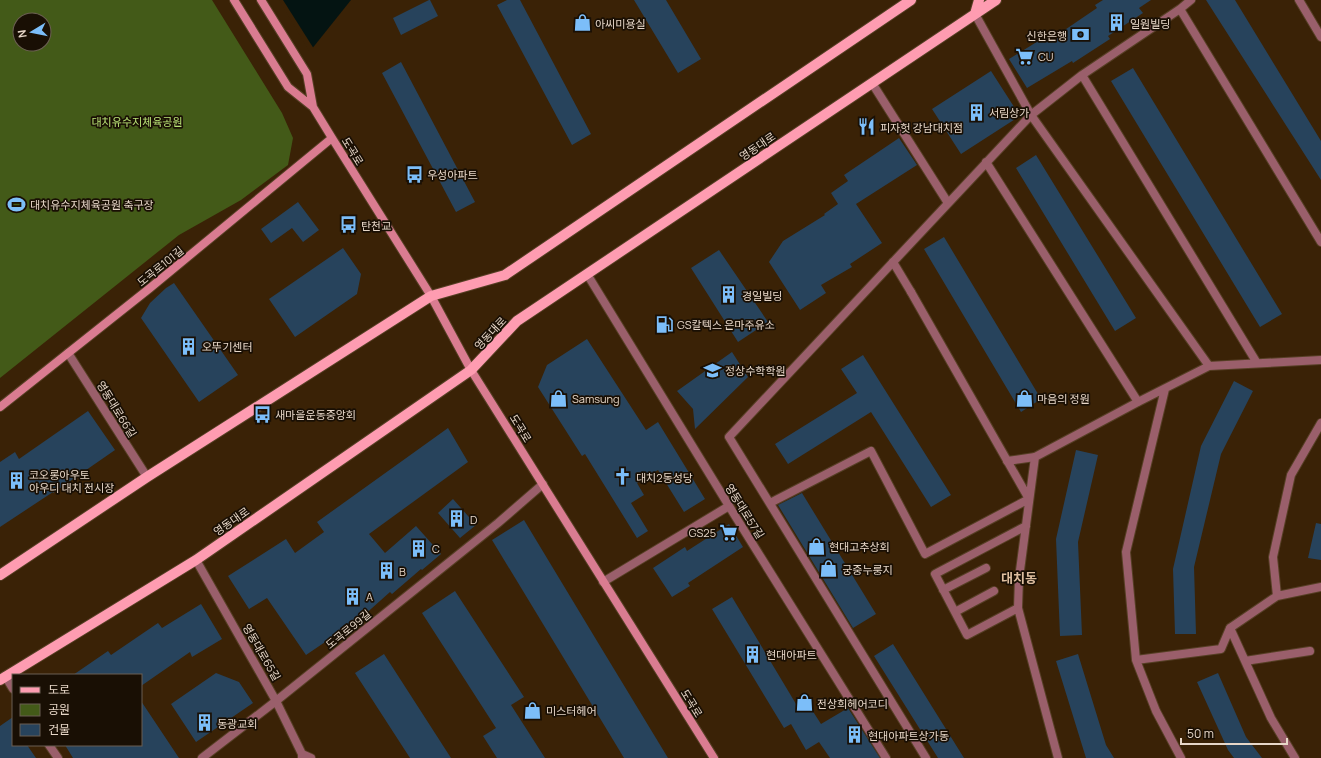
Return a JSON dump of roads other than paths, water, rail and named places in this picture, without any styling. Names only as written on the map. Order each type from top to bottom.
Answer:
[{"type":"main road","name":"도곡로","points":[[234,0],[288,87],[313,107],[432,296],[471,370],[714,758]]},
{"type":"main road","name":"도곡로","points":[[261,0],[307,74],[313,107]]},
{"type":"main road","points":[[0,575],[147,477],[432,296],[505,275],[912,0]]},
{"type":"main road","points":[[975,14],[979,0]]},
{"type":"main road","name":"영동대로","points":[[2,678],[196,560],[471,370],[517,321],[996,0]]},
{"type":"main road","name":"도곡로101길","points":[[0,407],[234,220],[332,138]]},
{"type":"street","points":[[926,758],[729,437],[1031,115],[1082,75],[1191,0]]},
{"type":"street","points":[[1299,0],[1321,37]]},
{"type":"street","points":[[1180,9],[1321,242]]},
{"type":"street","points":[[975,14],[1031,115],[1209,366]]},
{"type":"street","points":[[1082,75],[1257,364]]},
{"type":"street","points":[[872,83],[948,202]]},
{"type":"street","points":[[986,162],[1138,402]]},
{"type":"street","points":[[893,262],[1029,499]]},
{"type":"street","name":"영동대로57길","points":[[587,274],[886,758]]},
{"type":"street","name":"영동대로66길","points":[[68,354],[147,477]]},
{"type":"street","points":[[1007,461],[1035,457],[1209,366],[1321,360]]},
{"type":"street","points":[[1166,389],[1126,552],[1136,660],[1156,711],[1181,758]]},
{"type":"street","points":[[1277,596],[1273,557],[1291,475],[1321,423]]},
{"type":"street","points":[[770,503],[871,451],[925,554],[1029,499]]},
{"type":"street","points":[[1035,457],[1019,578],[1018,608],[1058,758]]},
{"type":"street","name":"도곡로99길","points":[[202,758],[516,508],[543,484]]},
{"type":"street","points":[[603,582],[729,506]]},
{"type":"street","points":[[1018,608],[967,635],[935,574],[1026,526]]},
{"type":"street","name":"영동대로65길","points":[[196,560],[276,700],[302,756]]},
{"type":"street","points":[[943,590],[986,568]]},
{"type":"street","points":[[1136,660],[1221,649],[1230,628],[1277,596],[1321,587]]},
{"type":"street","points":[[955,612],[994,591]]},
{"type":"street","points":[[1230,628],[1271,718],[1296,758]]},
{"type":"street","points":[[1245,661],[1310,651]]},
{"type":"street","points":[[2,678],[12,688]]},
{"type":"street","points":[[50,746],[58,758]]},
{"type":"street","points":[[302,756],[311,758]]},
{"type":"place","name":"아씨미용실","points":[[582,23]]},
{"type":"place","name":"일원빌딩","points":[[1117,23]]},
{"type":"place","name":"신한은행","points":[[1080,35]]},
{"type":"place","name":"CU","points":[[1025,56]]},
{"type":"place","name":"서림상가","points":[[976,112]]},
{"type":"place","name":"피자헛 강남대치점","points":[[867,127]]},
{"type":"place","name":"우성아파트","points":[[414,174]]},
{"type":"place","name":"대치유수지체육공원 축구장","points":[[17,204]]},
{"type":"place","name":"탄천교","points":[[348,225]]},
{"type":"place","name":"경일빌딩","points":[[729,295]]},
{"type":"place","name":"GS칼텍스 은마주유소","points":[[664,324]]},
{"type":"place","name":"오뚜기센터","points":[[189,346]]},
{"type":"place","name":"정상수학학원","points":[[712,370]]},
{"type":"place","name":"Samsung","points":[[559,398]]},
{"type":"place","name":"마음의 정원","points":[[1024,398]]},
{"type":"place","name":"새마을운동중앙회","points":[[262,414]]},
{"type":"place","name":"대치2동성당","points":[[623,477]]},
{"type":"place","name":"코오롱아우토 아우디 대치 전시장","points":[[16,480]]},
{"type":"place","name":"D","points":[[457,519]]},
{"type":"place","name":"GS25","points":[[729,532]]},
{"type":"place","name":"현대고추상회","points":[[816,546]]},
{"type":"place","name":"C","points":[[419,548]]},
{"type":"place","name":"궁중누룽지","points":[[829,569]]},
{"type":"place","name":"B","points":[[386,571]]},
{"type":"place","name":"A","points":[[353,596]]},
{"type":"place","name":"현대아파트","points":[[753,654]]},
{"type":"place","name":"전상희헤어코디","points":[[804,703]]},
{"type":"place","name":"미스터헤어","points":[[533,710]]},
{"type":"place","name":"동광교회","points":[[204,723]]},
{"type":"place","name":"현대아파트상가동","points":[[855,735]]},
{"type":"district","name":"대치동","points":[[1019,578]]},
{"type":"park label","name":"대치유수지체육공원","points":[[137,121]]}]
